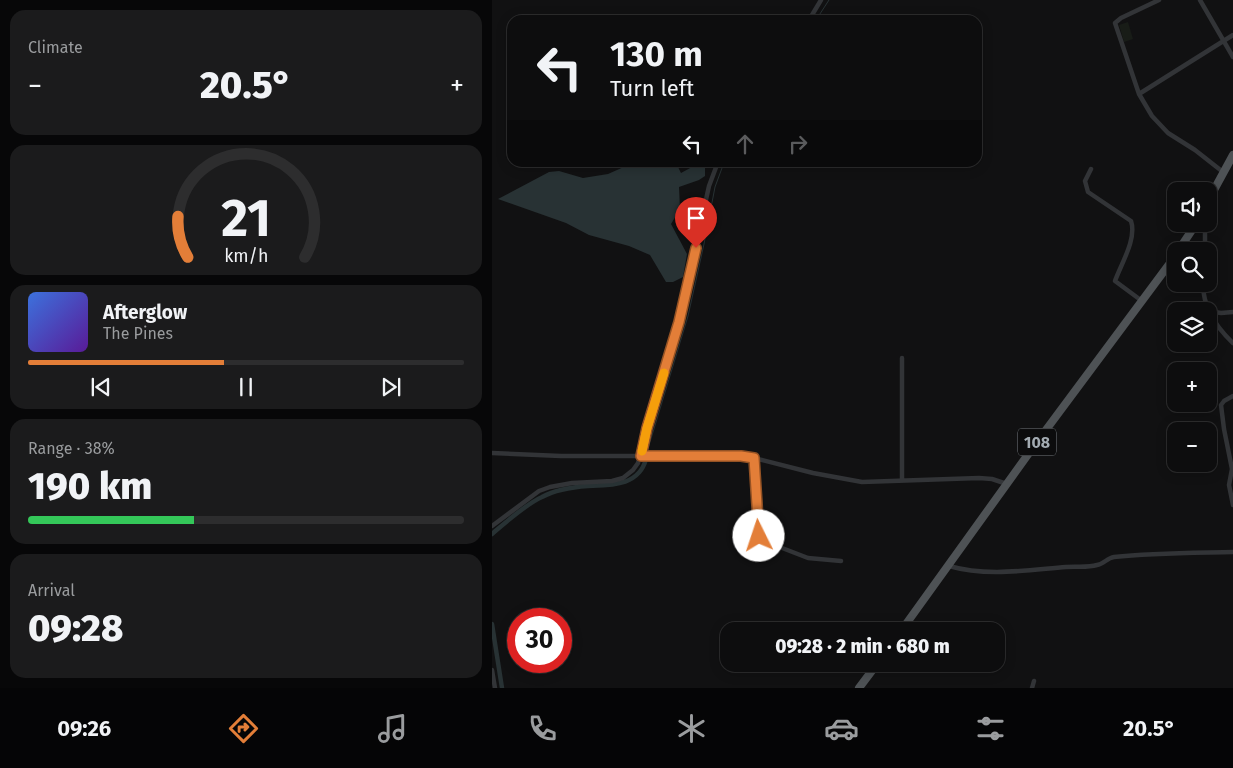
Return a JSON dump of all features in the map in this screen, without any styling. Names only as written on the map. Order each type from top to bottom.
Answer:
[{"type":"main road","points":[[1217,184],[1232,155]]},
{"type":"main road","name":"108","points":[[908,622],[1167,267]]},
{"type":"main road","points":[[860,688],[871,672]]},
{"type":"street","points":[[812,15],[821,0]]},
{"type":"street","points":[[1159,0],[1115,23],[1139,94],[1159,124],[1223,172]]},
{"type":"street","points":[[1200,0],[1232,57]]},
{"type":"street","points":[[1139,94],[1232,35]]},
{"type":"street","points":[[492,526],[539,491],[572,483],[612,481],[622,478],[633,470],[641,456],[647,428],[684,304],[709,186],[716,167]]},
{"type":"street","points":[[1091,169],[1085,182],[1088,192],[1131,221],[1133,228],[1128,248],[1115,281],[1142,301]]},
{"type":"street","points":[[1217,312],[1232,312]]},
{"type":"street","points":[[1217,324],[1232,342]]},
{"type":"street","points":[[902,358],[902,480]]},
{"type":"street","points":[[1232,396],[1224,400],[1221,405],[1232,469],[1229,485],[1232,505]]},
{"type":"street","points":[[492,453],[561,456],[741,456],[862,482],[988,479],[1007,484]]},
{"type":"street","points":[[754,458],[759,537],[764,541],[808,558],[841,561]]},
{"type":"street","points":[[949,566],[972,571],[1030,571],[1096,566],[1107,559],[1115,557],[1232,552]]},
{"type":"street","points":[[492,670],[495,688]]},
{"type":"street","points":[[1032,688],[1034,681]]},
{"type":"shaded area","points":[[1128,22],[1133,39],[1124,42],[1119,25]]},
{"type":"shaded area","points":[[624,167],[678,167],[681,173],[692,167],[705,167],[705,176],[679,187],[680,209],[671,224],[687,254],[683,277],[673,282],[666,282],[650,255],[629,246],[589,235],[566,223],[498,199],[549,172],[559,171],[583,178],[608,174]]},
{"type":"waterway","points":[[819,15],[829,0]]},
{"type":"waterway","points":[[647,452],[688,316],[715,187],[722,167]]},
{"type":"waterway","points":[[492,534],[523,509],[547,495],[570,488],[615,484],[631,479],[642,468],[646,459]]},
{"type":"waterway","points":[[492,624],[502,688]]},
{"type":"slow traffic","points":[[642,451],[664,373]]},
{"type":"route","points":[[696,248],[679,322],[647,428],[641,456],[741,456],[754,458],[759,536]]}]
